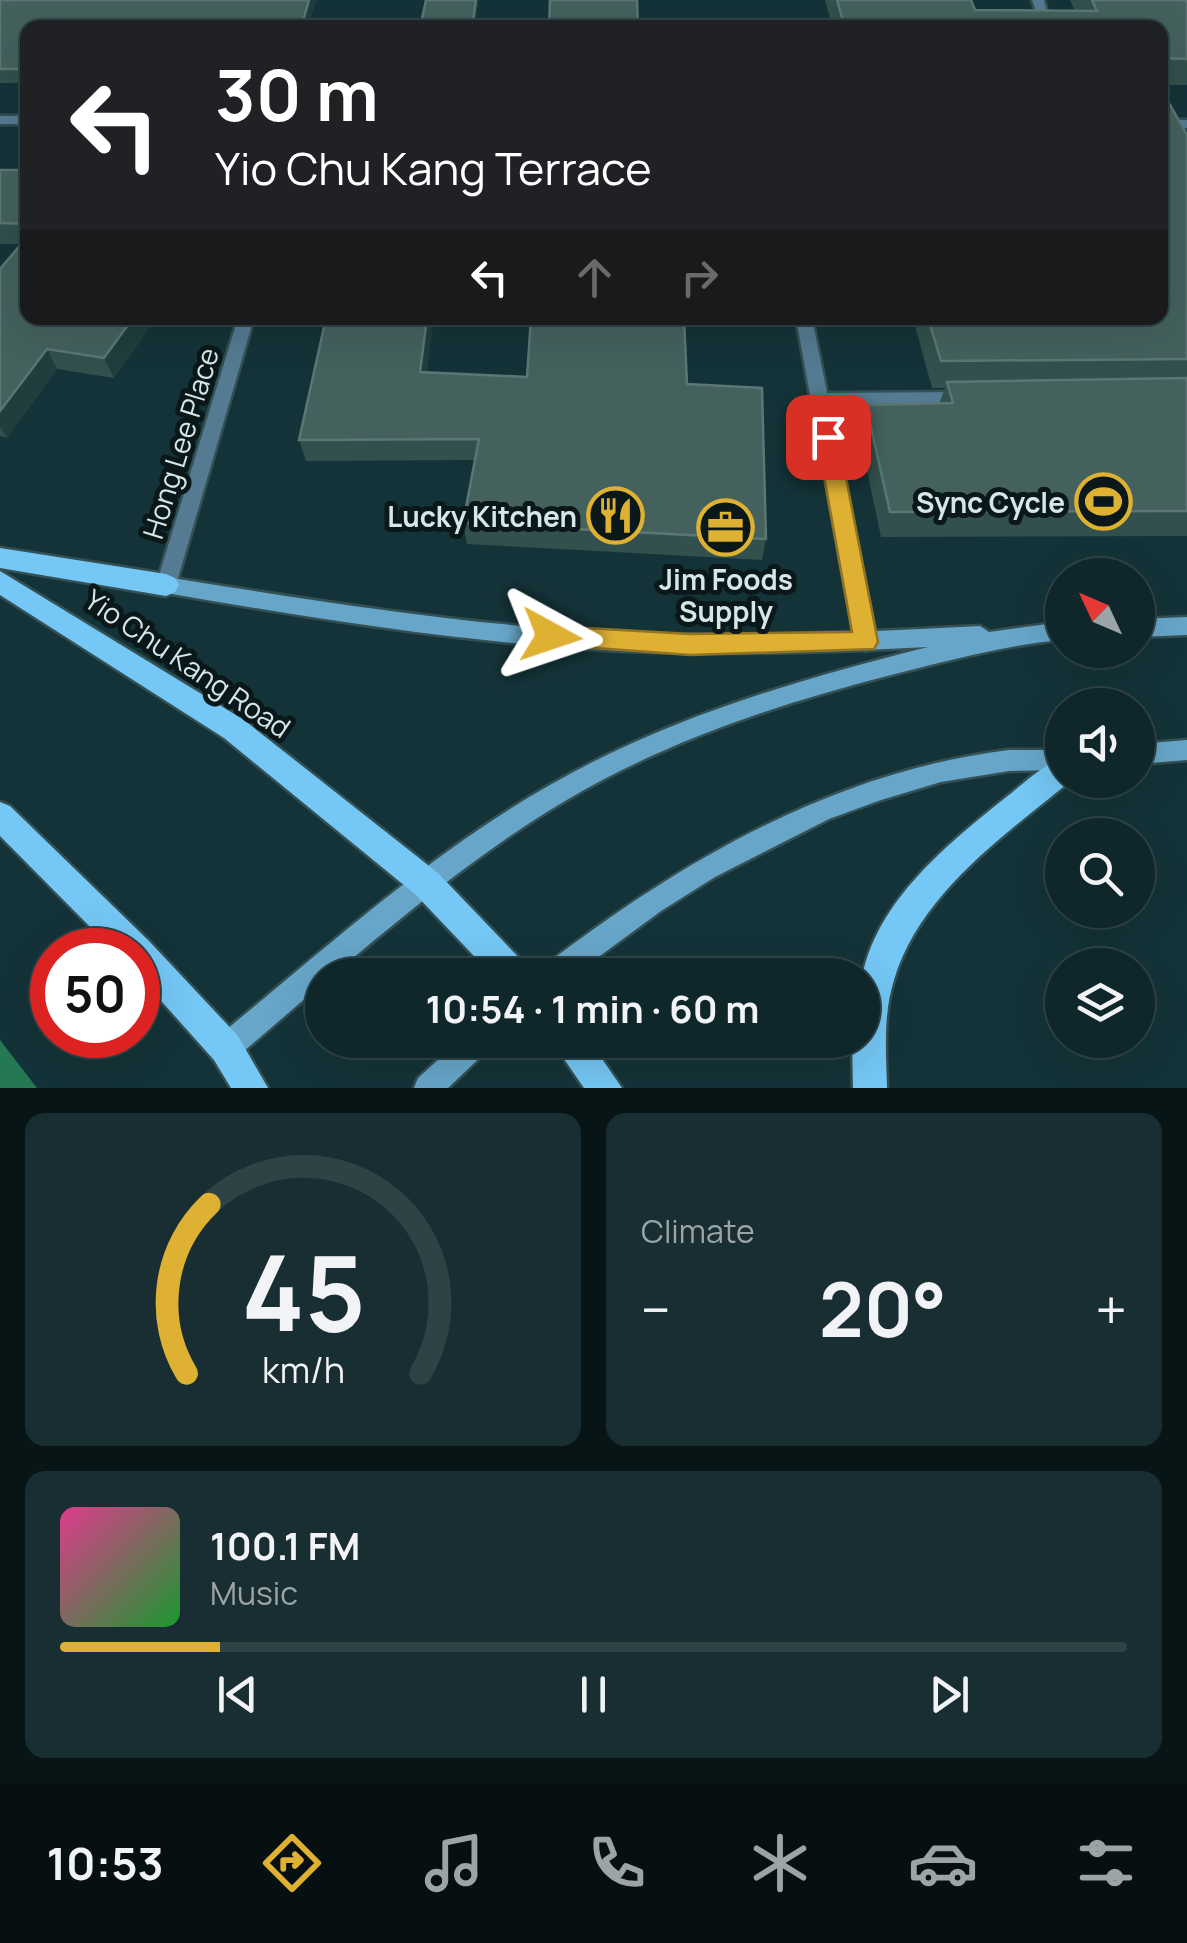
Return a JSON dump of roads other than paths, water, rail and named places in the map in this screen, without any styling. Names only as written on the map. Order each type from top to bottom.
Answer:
[{"type":"main road","points":[[0,558],[362,617],[583,640],[690,644],[866,642],[1045,632]]},
{"type":"main road","name":"Yio Chu Kang Road","points":[[0,582],[234,729],[427,884],[498,958]]},
{"type":"main road","points":[[1155,627],[1187,626]]},
{"type":"main road","points":[[226,1048],[427,884],[557,793],[672,738],[835,679],[1045,634]]},
{"type":"main road","points":[[1155,753],[1187,750]]},
{"type":"main road","points":[[575,958],[653,899],[831,806],[916,779],[1003,760],[1045,760]]},
{"type":"main road","points":[[870,1088],[867,1025],[874,984],[888,946],[931,882],[959,854],[1045,785]]},
{"type":"main road","points":[[0,816],[113,928]]},
{"type":"main road","points":[[160,977],[226,1048],[252,1088]]},
{"type":"main road","points":[[428,1088],[460,1058]]},
{"type":"main road","points":[[582,1058],[605,1088]]},
{"type":"street","name":"Hong Lee Place","points":[[166,585],[244,325]]},
{"type":"street","points":[[805,325],[866,642]]},
{"type":"street","points":[[821,400],[986,398]]},
{"type":"place","name":"Sync Cycle","points":[[1104,502]]},
{"type":"place","name":"Lucky Kitchen","points":[[616,516]]},
{"type":"place","name":"Jim Foods Supply","points":[[726,528]]}]
